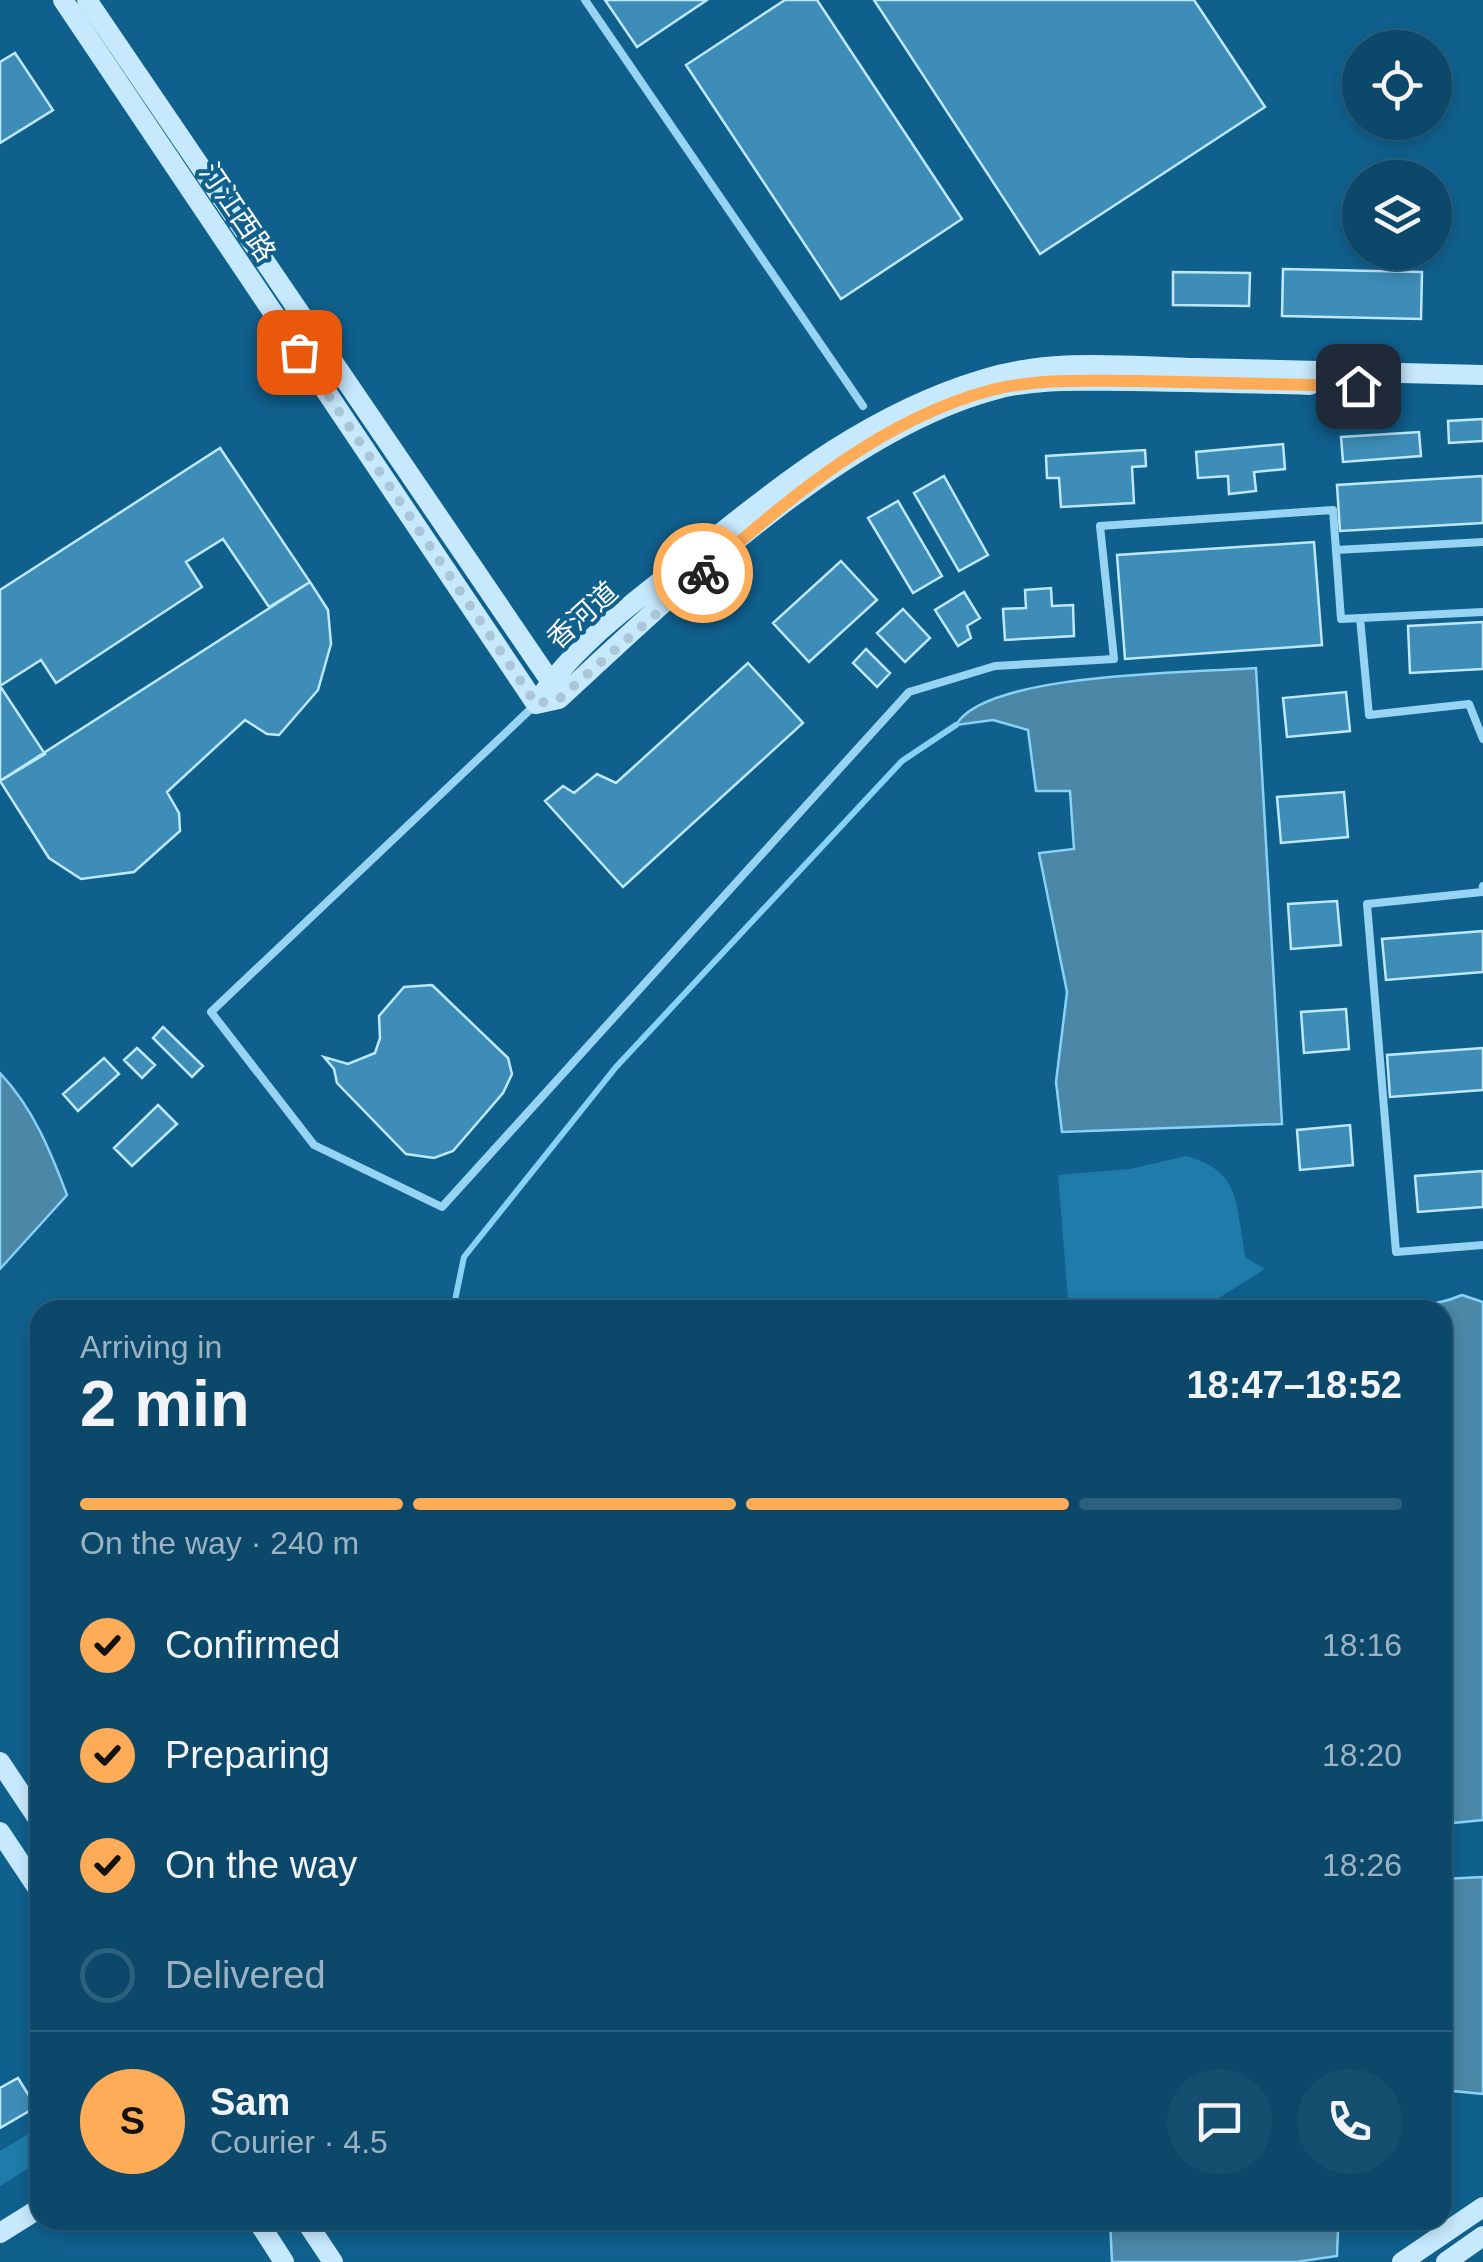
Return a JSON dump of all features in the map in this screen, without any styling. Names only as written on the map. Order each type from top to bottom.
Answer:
[{"type":"street","name":"汀江西路","points":[[63,0],[536,704]]},
{"type":"street","name":"汀江西路","points":[[86,0],[555,689]]},
{"type":"street","name":"香河道","points":[[555,689],[665,578],[842,440],[909,406],[986,378],[1077,366],[1483,375]]},
{"type":"street","name":"香河道","points":[[536,704],[816,480],[898,429],[992,390],[1083,381],[1483,389]]},
{"type":"street","points":[[0,1762],[30,1807]]},
{"type":"street","points":[[0,1832],[30,1877]]},
{"type":"street","points":[[1452,2228],[1483,2207]]},
{"type":"street","points":[[0,2233],[30,2214]]},
{"type":"street","points":[[263,2230],[284,2262]]},
{"type":"street","points":[[312,2230],[333,2262]]},
{"type":"street","points":[[1402,2262],[1449,2230]]},
{"type":"street","points":[[1446,2262],[1483,2236]]},
{"type":"lane","points":[[584,0],[863,406]]},
{"type":"lane","points":[[536,704],[211,1012],[314,1146],[442,1207],[910,692],[995,666],[1114,659],[1100,526],[1333,510],[1341,620],[1483,612]]},
{"type":"lane","points":[[1336,550],[1483,542]]},
{"type":"lane","points":[[1360,618],[1369,715],[1469,704],[1483,739]]},
{"type":"lane","points":[[1483,886],[1482,892],[1367,904],[1396,1252],[1483,1246]]},
{"type":"shaded area","points":[[1256,668],[1282,1124],[1062,1132],[1056,1082],[1067,992],[1039,853],[1074,849],[1070,791],[1036,791],[1028,730],[993,720],[956,725],[975,708],[1007,694],[1048,685],[1142,674]]},
{"type":"shaded area","points":[[0,1073],[31,1115],[67,1195],[0,1269]]},
{"type":"shaded area","points":[[1186,1156],[1218,1171],[1233,1193],[1246,1258],[1265,1269],[1216,1300],[1069,1300],[1058,1175],[1130,1169]]},
{"type":"shaded area","points":[[1462,1295],[1483,1302],[1483,1820],[1452,1823],[1452,1300],[1447,1300]]},
{"type":"shaded area","points":[[1483,1877],[1483,2094],[1452,2091],[1452,1879]]},
{"type":"shaded area","points":[[30,2133],[30,2167],[0,2186],[0,2151]]},
{"type":"shaded area","points":[[1110,2230],[1338,2230],[1337,2256],[1296,2262],[1112,2262]]},
{"type":"building","points":[[605,0],[707,0],[637,47]]},
{"type":"building","points":[[785,0],[817,0],[962,219],[841,299],[686,65]]},
{"type":"building","points":[[874,0],[1194,0],[1265,107],[1040,254]]},
{"type":"building","points":[[15,53],[53,110],[0,143],[0,62]]},
{"type":"building","points":[[1283,269],[1422,272],[1421,319],[1282,316]]},
{"type":"building","points":[[1173,272],[1250,273],[1249,306],[1173,305]]},
{"type":"building","points":[[1483,419],[1483,441],[1449,443],[1448,421]]},
{"type":"building","points":[[1419,432],[1421,456],[1343,462],[1341,437]]},
{"type":"building","points":[[1283,444],[1285,469],[1254,472],[1256,491],[1229,494],[1228,476],[1198,478],[1196,452]]},
{"type":"building","points":[[220,448],[310,582],[269,607],[223,539],[186,562],[202,587],[56,683],[41,660],[0,686],[0,590]]},
{"type":"building","points":[[1145,450],[1146,466],[1132,467],[1134,503],[1061,507],[1059,478],[1047,478],[1046,456]]},
{"type":"building","points":[[944,476],[988,555],[959,571],[914,493]]},
{"type":"building","points":[[1483,476],[1483,523],[1340,531],[1337,485]]},
{"type":"building","points":[[898,501],[942,576],[913,593],[868,518]]},
{"type":"building","points":[[1314,542],[1322,645],[1125,659],[1117,555]]},
{"type":"building","points":[[841,561],[877,600],[809,662],[773,623]]},
{"type":"building","points":[[310,582],[328,610],[331,644],[318,690],[279,735],[267,734],[245,720],[167,792],[179,813],[180,831],[134,872],[81,879],[49,858],[0,781]]},
{"type":"building","points":[[1051,588],[1052,606],[1073,605],[1074,636],[1005,640],[1003,609],[1026,608],[1025,590]]},
{"type":"building","points":[[964,592],[980,618],[967,626],[971,638],[958,646],[935,610]]},
{"type":"building","points":[[903,609],[930,638],[905,662],[877,633]]},
{"type":"building","points":[[1483,622],[1483,669],[1410,673],[1408,626]]},
{"type":"building","points":[[866,649],[890,673],[877,687],[853,663]]},
{"type":"building","points":[[748,663],[803,723],[623,887],[545,801],[563,786],[574,793],[597,774],[616,783]]},
{"type":"building","points":[[0,686],[45,754],[0,781]]},
{"type":"building","points":[[1346,692],[1350,731],[1287,737],[1283,698]]},
{"type":"building","points":[[1344,792],[1348,837],[1281,843],[1277,797]]},
{"type":"building","points":[[1337,901],[1341,945],[1291,949],[1288,904]]},
{"type":"building","points":[[1483,931],[1483,972],[1386,980],[1382,939]]},
{"type":"building","points":[[432,985],[508,1058],[512,1074],[503,1093],[453,1151],[434,1158],[406,1154],[337,1083],[334,1069],[324,1057],[348,1064],[375,1053],[380,1038],[379,1016],[404,987]]},
{"type":"building","points":[[1346,1009],[1349,1049],[1304,1053],[1301,1012]]},
{"type":"building","points":[[163,1027],[203,1066],[192,1077],[153,1038]]},
{"type":"building","points":[[137,1048],[155,1065],[142,1078],[124,1060]]},
{"type":"building","points":[[1483,1048],[1483,1090],[1390,1097],[1387,1055]]},
{"type":"building","points":[[104,1058],[119,1074],[78,1111],[63,1094]]},
{"type":"building","points":[[158,1105],[177,1124],[132,1166],[114,1148]]},
{"type":"building","points":[[1350,1125],[1353,1165],[1300,1170],[1297,1130]]},
{"type":"building","points":[[1483,1171],[1483,1207],[1418,1212],[1415,1176]]},
{"type":"building","points":[[18,2078],[30,2097],[30,2110],[0,2128],[0,2088]]},
{"type":"waterway","points":[[455,1300],[464,1257],[616,1067],[902,761],[956,725]]},
{"type":"way so far","points":[[299,352],[536,704],[559,699],[703,573]]},
{"type":"route","points":[[703,573],[816,480],[860,452],[898,429],[992,390],[1083,381],[1358,386]]}]
